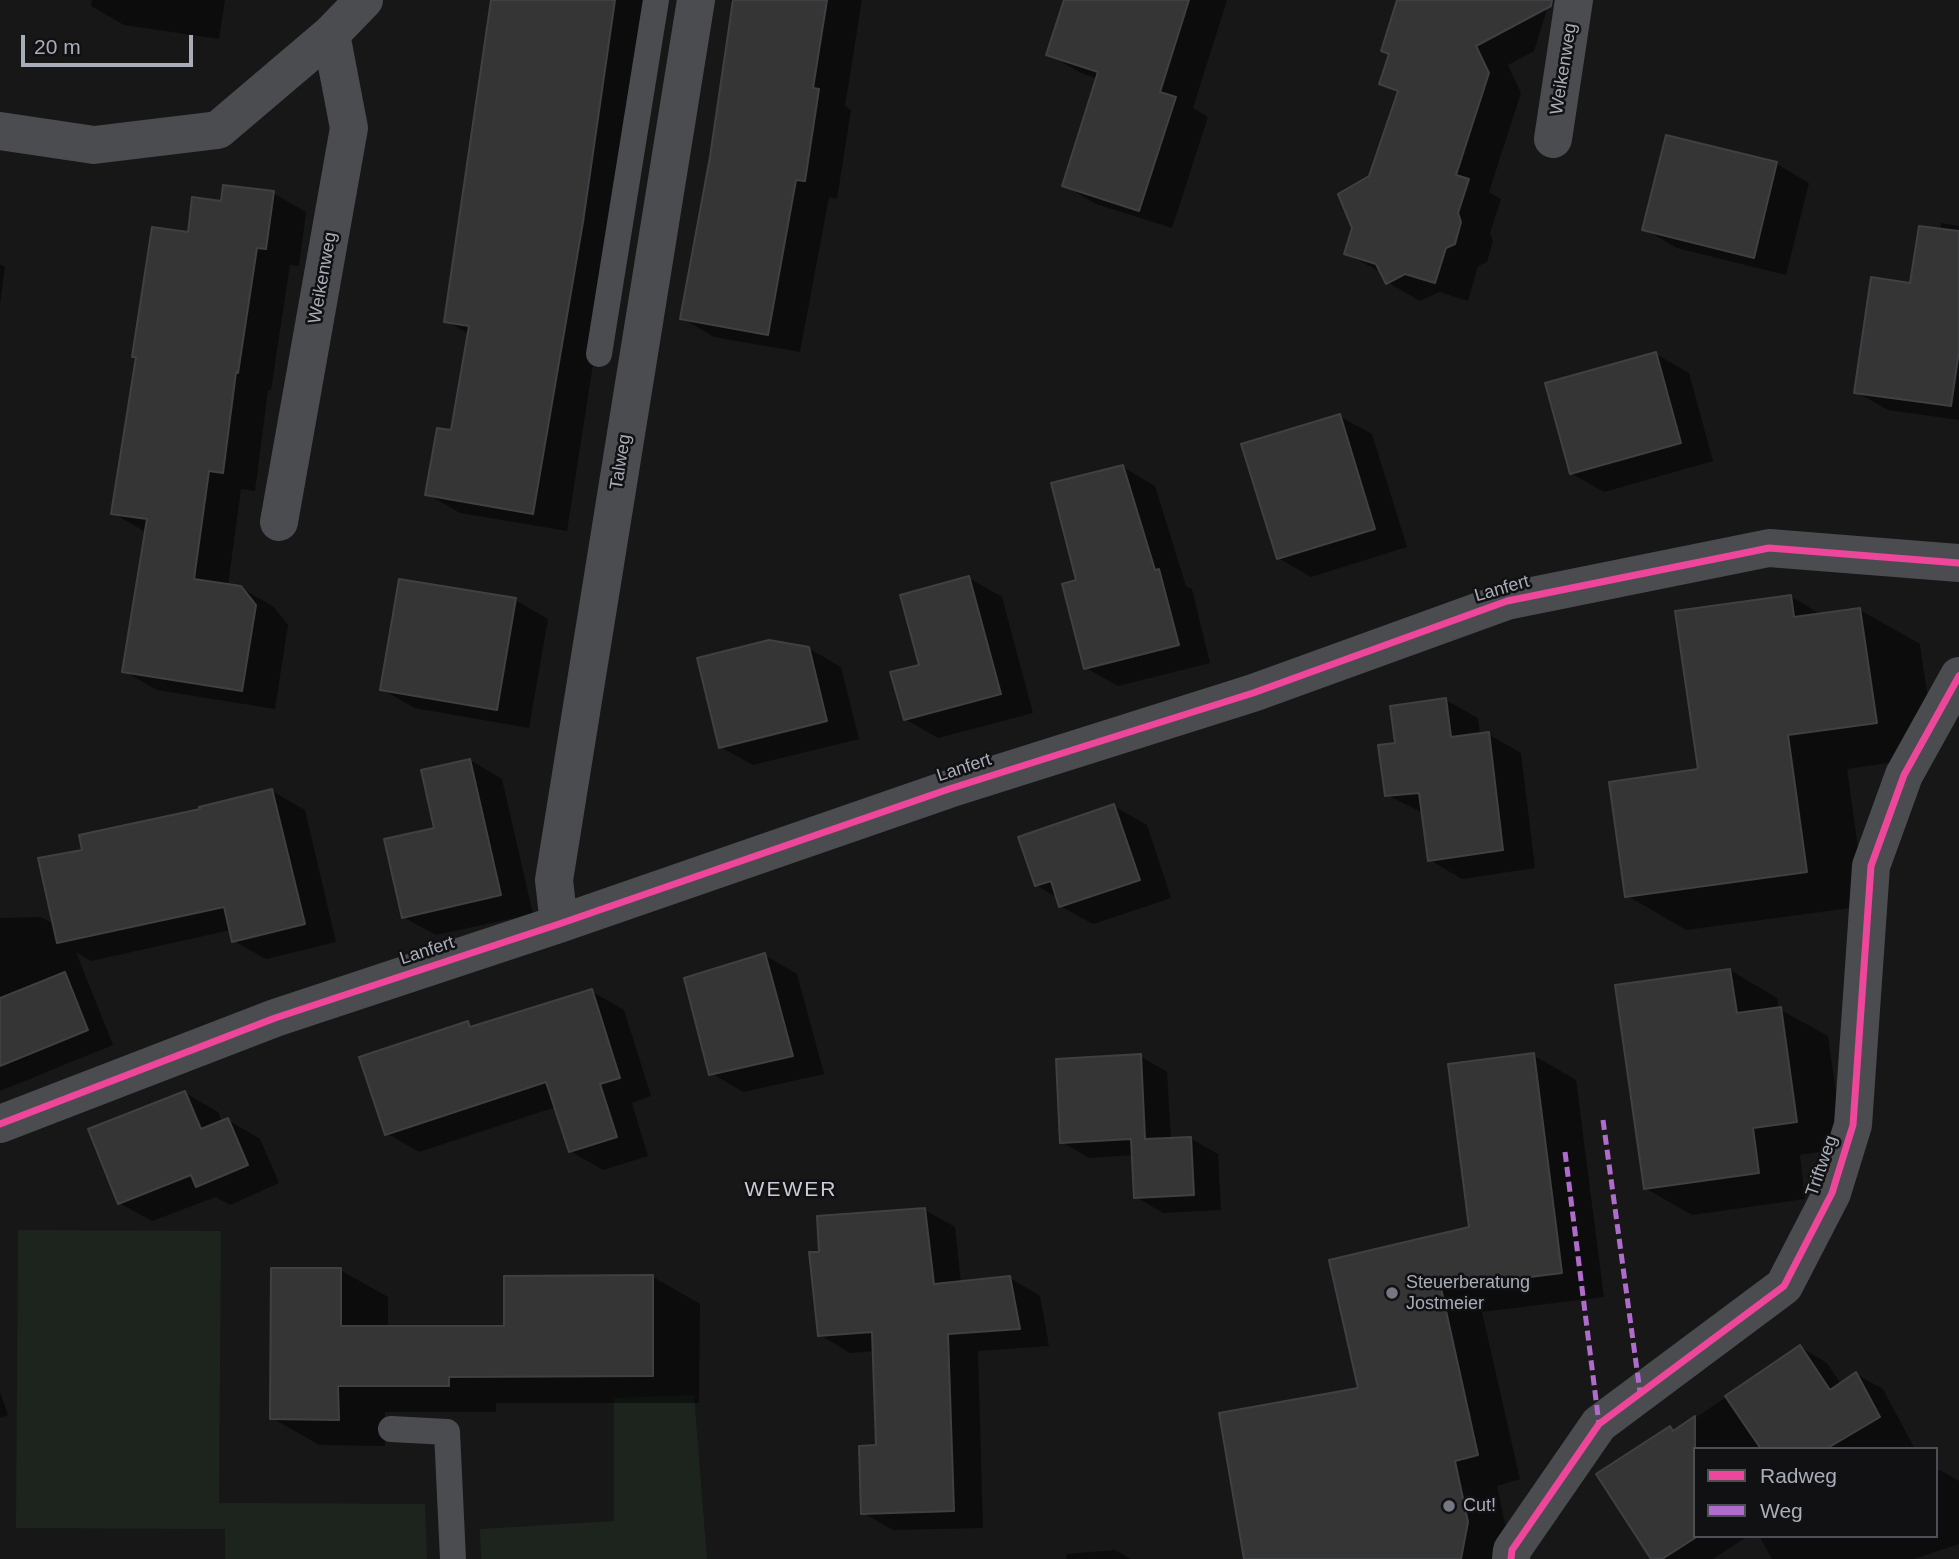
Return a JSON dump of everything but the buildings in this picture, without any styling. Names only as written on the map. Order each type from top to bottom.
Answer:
[{"type":"street","points":[[0,131],[94,145],[218,130],[331,34],[364,0]]},
{"type":"street","name":"Talweg","points":[[559,925],[554,880],[696,0]]},
{"type":"street","name":"Weikenweg","points":[[1553,139],[1574,0]]},
{"type":"street","name":"Weikenweg","points":[[279,522],[349,128],[331,34]]},
{"type":"street","name":"Lanfert","points":[[0,1124],[275,1018],[559,925],[949,789],[1253,693],[1507,601],[1769,548],[1959,563]]},
{"type":"street","name":"Triftweg","points":[[1511,1559],[1512,1550],[1599,1424],[1784,1286],[1832,1193],[1853,1125],[1871,866],[1904,775],[1959,676]]},
{"type":"lane","points":[[599,354],[656,0]]},
{"type":"lane","points":[[391,1429],[447,1432],[453,1559]]},
{"type":"shaded area","points":[[18,1230],[221,1231],[219,1503],[425,1504],[427,1559],[225,1559],[225,1529],[16,1528]]},
{"type":"shaded area","points":[[694,1395],[707,1559],[481,1559],[480,1529],[614,1521],[614,1398]]},
{"type":"marked path","points":[[1603,1120],[1640,1392]]},
{"type":"marked path","points":[[1565,1152],[1599,1424]]},
{"type":"cycle path","points":[[0,1124],[275,1018],[559,924],[949,789],[1253,693],[1507,601],[1769,548],[1959,563]]},
{"type":"cycle path","points":[[1511,1559],[1512,1550],[1599,1424],[1784,1286],[1832,1193],[1853,1125],[1871,866],[1904,775],[1959,676]]},
{"type":"place","name":"Steuerberatung Jostmeier","points":[[1392,1293]]},
{"type":"place","name":"Cut!","points":[[1449,1506]]},
{"type":"district","name":"WEWER","points":[[791,1190]]}]
